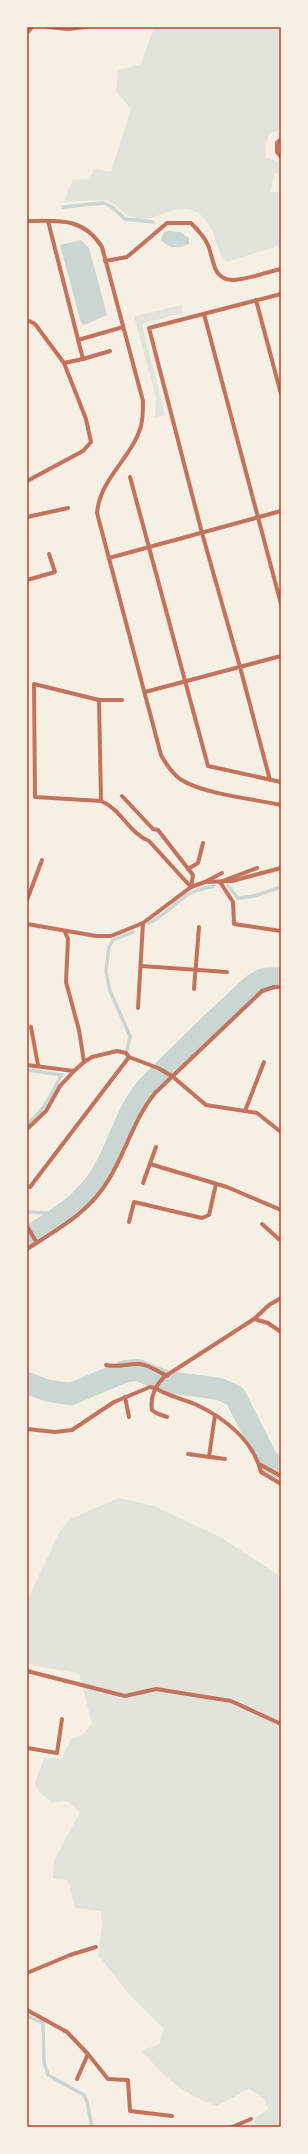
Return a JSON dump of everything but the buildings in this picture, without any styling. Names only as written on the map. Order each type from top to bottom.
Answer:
[{"type":"street","points":[[27,33],[32,27]]},
{"type":"street","points":[[48,27],[68,30],[86,27]]},
{"type":"street","points":[[281,139],[277,143],[277,152],[281,157]]},
{"type":"street","points":[[27,221],[66,222],[87,229],[102,247],[143,401],[142,416],[136,438],[103,489],[98,501],[97,513],[161,755],[169,768],[181,779],[205,789],[281,805]]},
{"type":"street","points":[[48,221],[83,359]]},
{"type":"street","points":[[105,261],[127,257],[167,223],[191,223],[201,232],[208,246],[214,269],[221,277],[232,280],[281,269]]},
{"type":"street","points":[[270,780],[202,533],[149,328],[281,294]]},
{"type":"street","points":[[256,300],[281,394]]},
{"type":"street","points":[[204,314],[281,604]]},
{"type":"street","points":[[27,320],[35,324],[64,364],[86,419],[91,442],[83,451],[27,481]]},
{"type":"street","points":[[78,340],[123,327]]},
{"type":"street","points":[[64,364],[110,352]]},
{"type":"street","points":[[130,477],[184,682],[208,766],[281,782]]},
{"type":"street","points":[[27,517],[68,508]]},
{"type":"street","points":[[109,558],[281,511]]},
{"type":"street","points":[[27,580],[55,572],[49,554]]},
{"type":"street","points":[[144,692],[281,656]]},
{"type":"street","points":[[122,700],[99,700],[34,684],[35,797],[101,801],[111,805],[141,838],[149,841],[191,886]]},
{"type":"street","points":[[99,700],[101,801]]},
{"type":"street","points":[[122,796],[153,829],[158,830],[193,875],[191,886]]},
{"type":"street","points":[[188,869],[198,863],[203,843]]},
{"type":"street","points":[[27,900],[42,860]]},
{"type":"street","points":[[220,882],[257,868]]},
{"type":"street","points":[[205,882],[232,881],[281,868]]},
{"type":"street","points":[[27,924],[65,932],[108,936],[143,923],[191,886],[205,882],[222,873]]},
{"type":"street","points":[[220,882],[233,902],[234,924],[281,931]]},
{"type":"street","points":[[138,1008],[143,923]]},
{"type":"street","points":[[194,989],[199,927]]},
{"type":"street","points":[[65,932],[68,939],[66,982],[79,1030],[84,1062]]},
{"type":"street","points":[[140,966],[227,972]]},
{"type":"street","points":[[27,1249],[76,1218],[96,1198],[109,1179],[143,1110],[155,1093],[171,1076],[262,991],[274,987],[281,987]]},
{"type":"street","points":[[31,1028],[38,1065]]},
{"type":"street","points":[[27,1129],[43,1115],[60,1086],[84,1062],[92,1057],[117,1051],[126,1053],[129,1057],[158,1068],[171,1076],[206,1105],[257,1113],[281,1132]]},
{"type":"street","points":[[30,1187],[129,1057]]},
{"type":"street","points":[[245,1111],[264,1062]]},
{"type":"street","points":[[27,1064],[74,1071]]},
{"type":"street","points":[[143,1183],[156,1147]]},
{"type":"street","points":[[150,1164],[216,1184],[281,1210]]},
{"type":"street","points":[[129,1222],[134,1202],[202,1218],[209,1216],[216,1184]]},
{"type":"street","points":[[262,1224],[281,1241]]},
{"type":"street","points":[[28,1228],[36,1242]]},
{"type":"street","points":[[167,1417],[152,1410],[156,1386],[165,1376],[254,1319],[269,1305],[281,1298]]},
{"type":"street","points":[[254,1319],[268,1323],[281,1332]]},
{"type":"street","points":[[106,1365],[117,1368],[126,1365],[143,1365],[165,1376]]},
{"type":"street","points":[[27,1430],[55,1432],[72,1430],[125,1397],[156,1386],[215,1415],[239,1434],[259,1464],[261,1472],[281,1484]]},
{"type":"street","points":[[125,1397],[129,1417]]},
{"type":"street","points":[[209,1456],[215,1415]]},
{"type":"street","points":[[188,1454],[225,1459]]},
{"type":"street","points":[[259,1464],[281,1476]]},
{"type":"street","points":[[27,1671],[125,1696],[156,1689],[226,1700],[281,1724]]},
{"type":"street","points":[[27,1748],[57,1753],[62,1719]]},
{"type":"street","points":[[27,1973],[70,1955],[96,1948]]},
{"type":"street","points":[[27,2010],[67,2032],[88,2054],[108,2079],[128,2080],[130,2111],[172,2116]]},
{"type":"street","points":[[77,2079],[88,2054]]},
{"type":"street","points":[[232,2127],[251,2119]]},
{"type":"shaded area","points":[[154,27],[281,27],[281,130],[269,133],[265,157],[281,163],[281,173],[274,173],[271,192],[281,192],[281,245],[227,262],[220,252],[209,225],[198,213],[191,210],[176,210],[149,218],[137,219],[128,215],[112,203],[103,200],[64,202],[73,179],[89,180],[94,169],[111,172],[131,109],[116,91],[118,70],[141,64]]},
{"type":"shaded area","points":[[164,232],[180,232],[189,238],[189,244],[181,247],[171,247],[167,245],[161,240]]},
{"type":"shaded area","points":[[81,240],[89,248],[107,315],[84,325],[81,323],[60,245]]},
{"type":"shaded area","points":[[182,305],[183,313],[142,324],[165,415],[155,417],[156,398],[134,316]]},
{"type":"shaded area","points":[[119,1498],[154,1506],[220,1537],[281,1577],[281,2127],[256,2127],[254,2119],[268,2110],[264,2099],[249,2089],[216,2106],[183,2090],[159,2070],[142,2051],[159,2044],[164,2029],[129,1994],[98,1955],[102,1925],[101,1911],[75,1908],[68,1880],[53,1879],[54,1860],[80,1812],[67,1801],[53,1803],[38,1791],[35,1783],[44,1758],[62,1758],[70,1740],[83,1734],[92,1724],[79,1673],[40,1667],[27,1663],[27,1601],[60,1531],[70,1519]]},
{"type":"waterway","points":[[63,207],[103,203],[112,207],[125,219],[153,222]]},
{"type":"waterway","points":[[149,923],[190,893],[214,886]]},
{"type":"waterway","points":[[228,886],[238,898],[254,896],[281,887]]},
{"type":"waterway","points":[[127,1050],[130,1036],[110,991],[106,971],[109,947],[113,940],[133,932]]},
{"type":"waterway","points":[[27,1238],[68,1211],[86,1195],[94,1185],[108,1164],[134,1105],[150,1084],[253,985],[264,979],[281,978]]},
{"type":"waterway","points":[[27,1070],[62,1075]]},
{"type":"waterway","points":[[27,1124],[43,1108],[61,1076]]},
{"type":"waterway","points":[[27,1212],[48,1213]]},
{"type":"waterway","points":[[27,1383],[49,1391],[71,1394],[126,1371],[138,1370],[167,1382],[220,1389],[235,1396],[268,1461],[281,1468]]},
{"type":"waterway","points":[[27,2016],[43,2023],[44,2062],[48,2075],[84,2095],[87,2102],[92,2127]]}]
